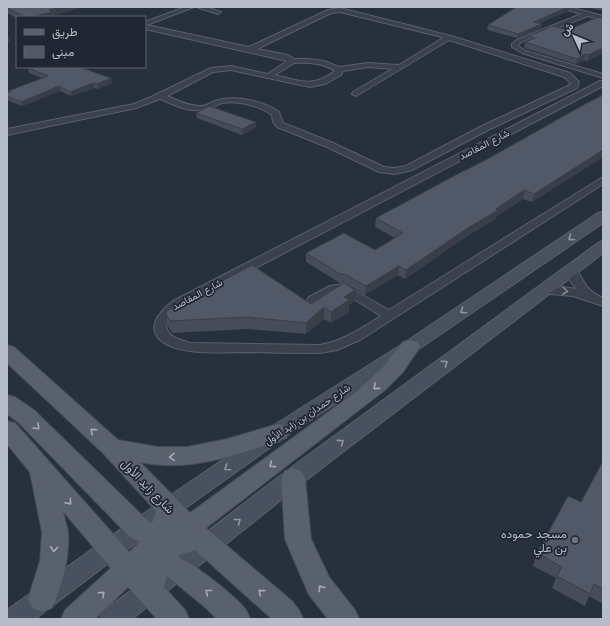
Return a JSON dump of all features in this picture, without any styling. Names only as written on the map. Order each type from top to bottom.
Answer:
[{"type":"main road","name":"شارع حمدان بن زايد الأول","points":[[170,508],[278,432],[410,347],[603,216]]},
{"type":"main road","points":[[7,430],[110,549],[164,549],[293,478],[603,246]]},
{"type":"main road","points":[[75,619],[164,549],[365,396],[392,372],[410,347]]},
{"type":"main road","name":"شارع زايد الأول","points":[[7,352],[111,447],[170,508]]},
{"type":"main road","points":[[7,403],[26,416],[236,619]]},
{"type":"main road","points":[[111,447],[156,456],[174,457],[234,447],[278,432]]},
{"type":"main road","points":[[41,470],[55,532],[53,561],[42,599]]},
{"type":"main road","points":[[293,478],[298,539],[319,586],[345,619]]},
{"type":"main road","points":[[113,619],[149,591],[164,549],[170,508]]},
{"type":"main road","points":[[15,619],[110,549],[164,549],[288,616]]},
{"type":"main road","points":[[149,591],[164,549]]},
{"type":"main road","points":[[149,591],[175,619]]},
{"type":"street","points":[[146,25],[191,7]]},
{"type":"street","points":[[199,7],[218,12]]},
{"type":"street","points":[[562,7],[603,18]]},
{"type":"street","points":[[160,96],[199,108],[229,100],[269,110],[276,114],[277,122],[280,124],[330,145],[378,168],[395,171],[409,168],[485,128],[575,84],[574,80],[567,75],[449,37],[336,10],[251,49]]},
{"type":"street","points":[[587,14],[519,41],[515,44],[515,47],[524,52],[603,76]]},
{"type":"street","points":[[146,25],[285,57],[292,61]]},
{"type":"street","points":[[356,94],[449,37]]},
{"type":"street","points":[[269,76],[292,61],[304,60],[333,66],[339,70],[368,65],[390,65],[400,67]]},
{"type":"street","points":[[7,132],[143,104],[216,68],[231,68],[313,85],[325,82],[338,73],[339,70]]},
{"type":"street","points":[[594,74],[603,69]]},
{"type":"street","name":"شارع المقاصد","points":[[603,83],[177,304],[168,310],[162,317],[159,326],[161,334],[168,340],[179,345],[191,347],[309,350],[333,347],[346,342],[390,316],[603,180]]},
{"type":"street","points":[[571,269],[577,282],[588,295]]},
{"type":"street","points":[[313,300],[334,288],[343,287],[390,316]]},
{"type":"street","points":[[542,291],[564,290],[588,295],[603,302]]},
{"type":"building","points":[[61,7],[49,10],[52,12],[35,16],[24,16],[7,8]]},
{"type":"building","points":[[516,7],[568,7],[534,22],[542,24],[518,34],[488,25]]},
{"type":"building","points":[[598,17],[603,18],[603,48],[588,55],[585,54],[577,59],[525,42],[535,38],[528,36],[553,26],[568,30]]},
{"type":"building","points":[[28,68],[82,68],[111,78],[70,92],[59,86],[21,102],[7,96],[7,93],[10,92],[8,91],[48,76]]},
{"type":"building","points":[[603,95],[603,150],[534,194],[524,190],[496,209],[498,210],[468,228],[406,270],[399,266],[366,286],[344,274],[340,274],[306,253],[344,233],[375,250],[403,233],[376,218],[493,156]]},
{"type":"building","points":[[209,106],[256,122],[242,129],[196,113]]},
{"type":"building","points":[[252,265],[311,304],[344,283],[355,290],[344,297],[349,300],[331,312],[324,307],[306,323],[247,317],[170,321],[166,314],[168,310]]},
{"type":"building","name":"مسجد حموده بن علي","points":[[603,461],[603,589],[594,584],[590,594],[557,576],[562,567],[537,553],[568,496],[581,502]]},
{"type":"place","name":"مسجد حموده بن علي","points":[[575,540]]}]
